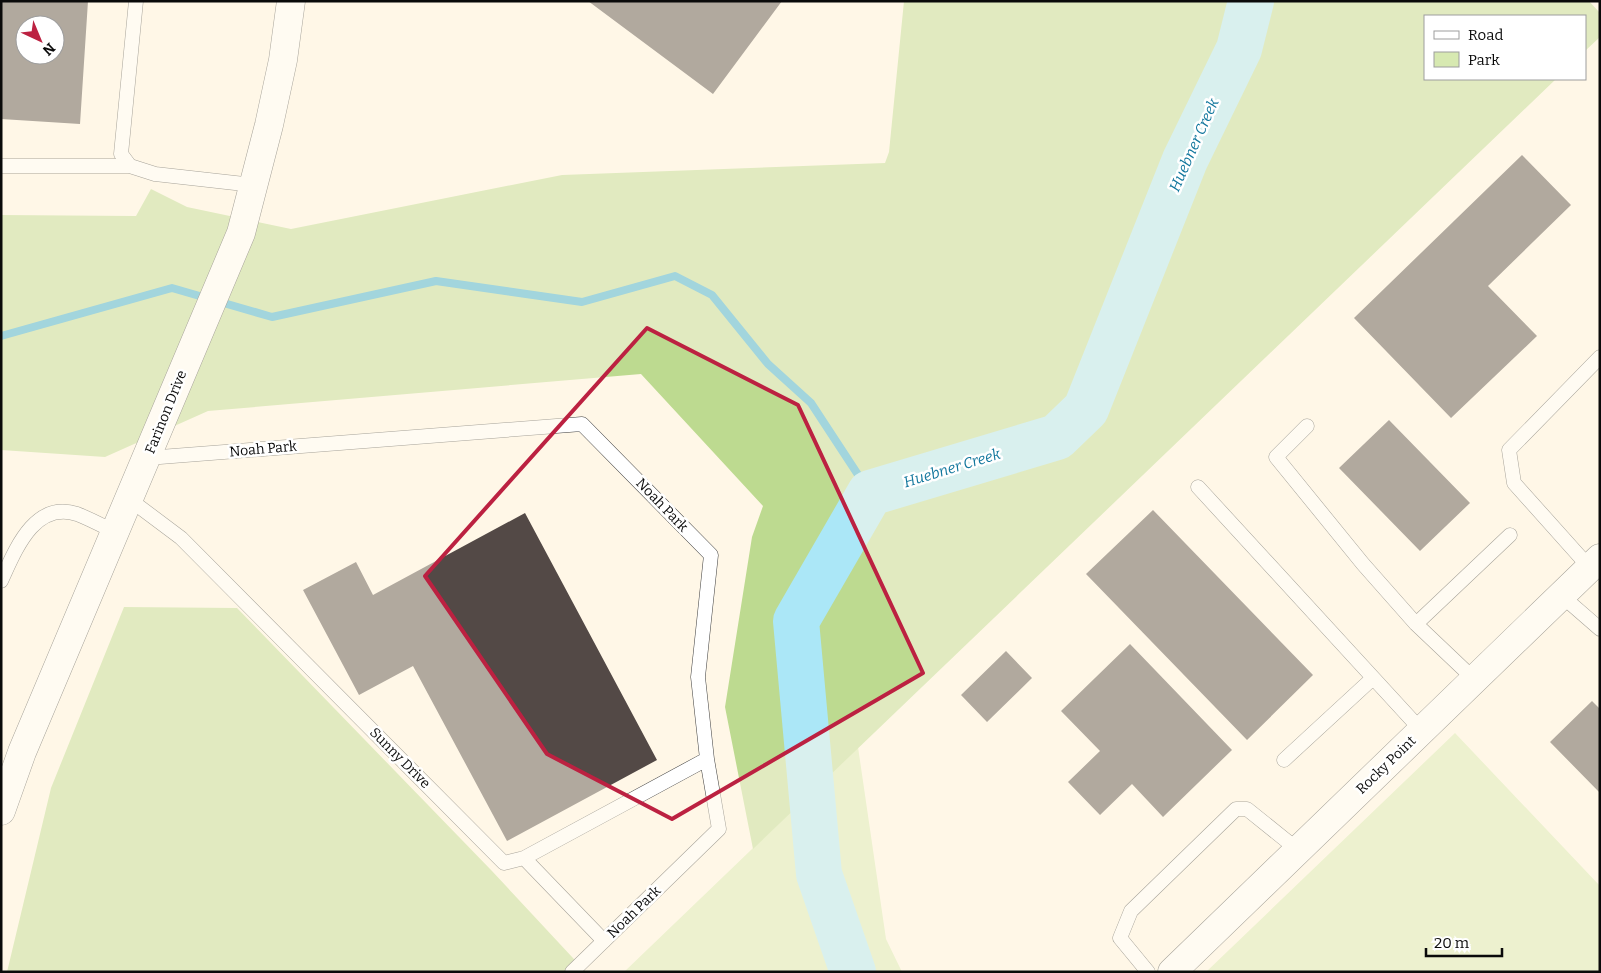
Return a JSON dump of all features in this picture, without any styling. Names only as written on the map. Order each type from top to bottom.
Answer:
[{"type":"street","name":"Farinon Drive","points":[[1,811],[22,752],[241,233],[269,125],[283,60],[291,1]]},
{"type":"street","name":"Rocky Point","points":[[1172,972],[1595,563]]},
{"type":"lane","points":[[130,166],[121,154],[136,1]]},
{"type":"lane","points":[[1,166],[130,166],[156,174],[253,185]]},
{"type":"lane","points":[[1595,563],[1514,483],[1510,450],[1600,357]]},
{"type":"lane","name":"Noah Park","points":[[147,458],[582,424],[711,555],[698,677],[707,759],[719,829],[572,972]]},
{"type":"lane","points":[[1307,426],[1276,457],[1363,564],[1416,624],[1475,680]]},
{"type":"lane","points":[[1198,488],[1422,731]]},
{"type":"lane","name":"Sunny Drive","points":[[129,499],[181,538],[504,863],[524,858],[707,759]]},
{"type":"lane","points":[[1,581],[18,545],[31,527],[46,515],[58,512],[75,514],[115,532]]},
{"type":"lane","points":[[1416,624],[1510,535]]},
{"type":"lane","points":[[1562,596],[1600,629]]},
{"type":"lane","points":[[1284,760],[1373,678]]},
{"type":"lane","points":[[1148,972],[1120,938],[1131,911],[1236,809],[1247,809],[1298,850]]},
{"type":"lane","points":[[524,858],[604,941]]},
{"type":"highlighted area","points":[[647,328],[798,405],[923,673],[672,819],[547,754],[425,576]]},
{"type":"green space","points":[[904,1],[1589,1],[1600,13],[1600,37],[1586,50],[1586,15],[1424,15],[1424,80],[1555,80],[753,849],[725,707],[752,537],[763,506],[641,374],[208,411],[105,457],[1,450],[1,215],[136,216],[151,189],[187,207],[291,229],[562,175],[885,163],[889,152]]},
{"type":"green space","points":[[124,607],[237,608],[492,871],[586,972],[7,972],[51,788]]},
{"type":"green space","points":[[1455,733],[1600,886],[1600,972],[1206,972]]},
{"type":"green space","points":[[858,747],[886,939],[902,972],[624,972]]},
{"type":"building","points":[[1,1],[88,1],[80,124],[1,119]]},
{"type":"building","points":[[588,1],[782,1],[713,94]]},
{"type":"building","points":[[1522,155],[1571,205],[1488,286],[1537,336],[1451,418],[1354,318]]},
{"type":"building","points":[[1389,420],[1470,503],[1420,551],[1339,468]]},
{"type":"building","points":[[1153,510],[1313,675],[1247,740],[1086,574]]},
{"type":"building","points":[[525,513],[657,760],[507,841],[413,666],[359,695],[303,590],[356,562],[373,595]]},
{"type":"building","points":[[1130,644],[1232,750],[1163,817],[1132,784],[1100,815],[1068,782],[1100,751],[1061,711]]},
{"type":"building","points":[[1006,651],[1032,678],[987,722],[961,695]]},
{"type":"building","points":[[1592,701],[1600,709],[1600,793],[1550,742]]},
{"type":"waterway","name":"Huebner Creek","points":[[853,972],[819,874],[796,621],[870,493],[1057,437],[1086,409],[1185,160],[1239,49],[1251,1]]},
{"type":"waterway","points":[[1,336],[172,288],[272,317],[436,281],[582,302],[675,276],[712,295],[768,364],[811,403],[870,493]]}]
